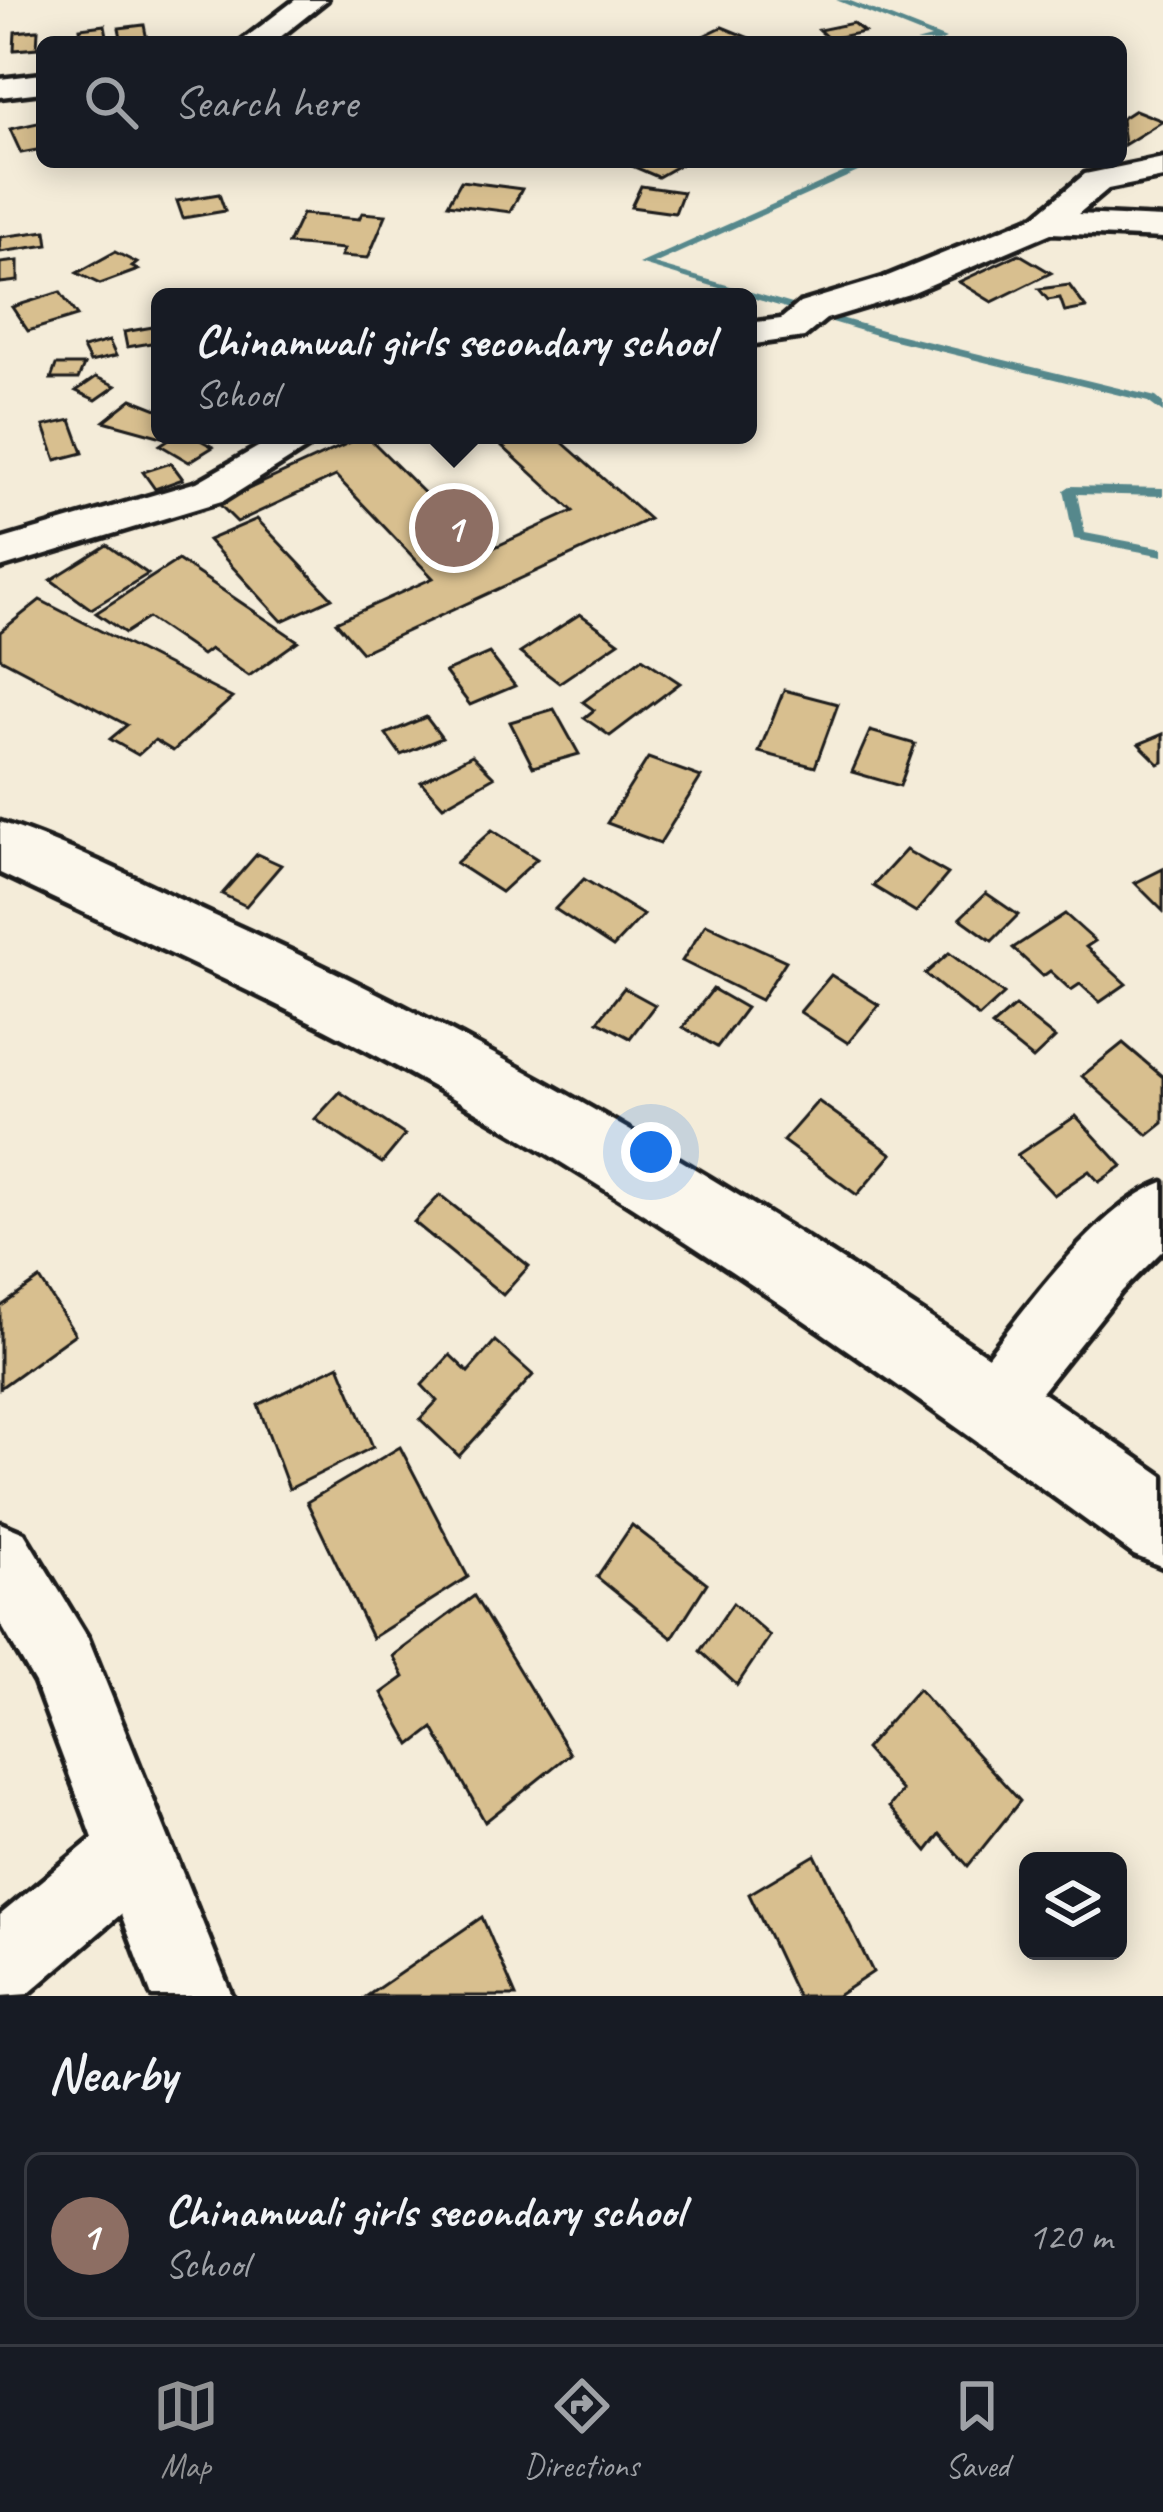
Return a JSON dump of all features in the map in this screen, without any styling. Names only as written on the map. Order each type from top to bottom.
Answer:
[{"type":"highway","points":[[0,846],[401,1036],[628,1167],[991,1402],[1163,1526]]},
{"type":"street","points":[[263,36],[313,0]]},
{"type":"street","points":[[0,88],[36,84]]},
{"type":"street","points":[[757,333],[791,329],[813,311],[896,286],[1046,223],[1097,181],[1163,168]]},
{"type":"street","points":[[1046,223],[1163,228]]},
{"type":"street","points":[[0,554],[211,491],[292,444]]},
{"type":"street","points":[[991,1402],[1100,1270],[1163,1210]]},
{"type":"street","points":[[0,1557],[63,1663],[192,1996]]},
{"type":"street","points":[[0,1966],[137,1851]]},
{"type":"building","points":[[853,23],[864,32],[826,36],[819,30]]},
{"type":"building","points":[[105,25],[107,36],[81,36],[80,28]]},
{"type":"building","points":[[144,25],[146,36],[121,36],[119,28]]},
{"type":"building","points":[[722,27],[744,36],[703,36]]},
{"type":"building","points":[[38,30],[36,48],[14,50],[15,32]]},
{"type":"building","points":[[1135,110],[1163,121],[1127,143],[1127,115]]},
{"type":"building","points":[[36,123],[36,150],[21,153],[10,129]]},
{"type":"building","points":[[637,168],[674,168],[658,177]]},
{"type":"building","points":[[461,181],[522,189],[510,212],[448,204]]},
{"type":"building","points":[[641,186],[683,192],[675,213],[631,207]]},
{"type":"building","points":[[219,194],[225,211],[183,218],[177,201]]},
{"type":"building","points":[[362,213],[386,215],[368,258],[341,256],[344,249],[288,244],[302,214],[359,219]]},
{"type":"building","points":[[46,231],[48,245],[0,252],[0,237]]},
{"type":"building","points":[[115,252],[137,263],[132,267],[138,270],[100,284],[77,273]]},
{"type":"building","points":[[1019,254],[1051,273],[992,302],[959,282]]},
{"type":"building","points":[[18,261],[18,281],[0,283],[0,263]]},
{"type":"building","points":[[1069,285],[1086,308],[1065,312],[1060,298],[1048,300],[1039,289]]},
{"type":"building","points":[[60,292],[77,316],[28,331],[12,307]]},
{"type":"building","points":[[151,327],[151,343],[127,347],[124,332]]},
{"type":"building","points":[[109,341],[116,356],[90,362],[83,348]]},
{"type":"building","points":[[56,365],[84,365],[78,379],[51,379]]},
{"type":"building","points":[[96,377],[116,386],[96,400],[76,391]]},
{"type":"building","points":[[132,399],[151,406],[151,434],[104,421]]},
{"type":"building","points":[[71,420],[83,453],[56,460],[44,426]]},
{"type":"building","points":[[208,444],[213,447],[189,462],[160,445]]},
{"type":"building","points":[[346,444],[375,444],[484,552],[573,511],[500,444],[564,444],[649,519],[362,652],[336,622],[433,578],[336,476],[237,522],[218,503]]},
{"type":"building","points":[[171,463],[183,479],[155,489],[143,472]]},
{"type":"building","points":[[257,519],[332,598],[282,621],[208,540]]},
{"type":"building","points":[[107,545],[148,574],[91,609],[51,580]]},
{"type":"building","points":[[178,560],[298,641],[249,676],[210,649],[202,655],[148,618],[125,633],[96,613]]},
{"type":"building","points":[[40,600],[232,698],[173,751],[155,740],[138,755],[110,739],[127,725],[0,658],[0,632]]},
{"type":"building","points":[[580,614],[619,642],[559,683],[520,653]]},
{"type":"building","points":[[489,653],[515,686],[470,705],[445,672]]},
{"type":"building","points":[[642,658],[680,683],[610,736],[584,718],[594,710],[583,702]]},
{"type":"building","points":[[784,690],[838,704],[815,767],[759,752]]},
{"type":"building","points":[[554,709],[579,754],[533,767],[510,722]]},
{"type":"building","points":[[426,717],[442,738],[401,755],[386,734]]},
{"type":"building","points":[[870,731],[915,744],[900,786],[852,772]]},
{"type":"building","points":[[1163,734],[1163,762],[1159,764],[1139,744]]},
{"type":"building","points":[[472,755],[494,777],[443,806],[421,782]]},
{"type":"building","points":[[648,758],[701,777],[660,843],[607,823]]},
{"type":"building","points":[[492,830],[537,859],[501,892],[456,863]]},
{"type":"building","points":[[906,850],[948,874],[916,912],[873,886]]},
{"type":"building","points":[[257,854],[281,865],[246,906],[222,894]]},
{"type":"building","points":[[1163,869],[1163,911],[1135,883]]},
{"type":"building","points":[[584,879],[643,915],[613,947],[555,909]]},
{"type":"building","points":[[986,893],[1018,915],[992,941],[960,918]]},
{"type":"building","points":[[1065,914],[1095,941],[1086,947],[1126,984],[1100,1002],[1080,984],[1071,990],[1050,971],[1043,976],[1013,948]]},
{"type":"building","points":[[706,924],[786,961],[761,1000],[682,961]]},
{"type":"building","points":[[949,953],[1004,994],[979,1017],[925,974]]},
{"type":"building","points":[[831,975],[879,1005],[848,1043],[800,1012]]},
{"type":"building","points":[[624,988],[655,1005],[630,1038],[598,1021]]},
{"type":"building","points":[[713,989],[746,1008],[717,1047],[683,1027]]},
{"type":"building","points":[[1015,1006],[1055,1038],[1033,1059],[992,1026]]},
{"type":"building","points":[[1123,1043],[1163,1077],[1163,1123],[1148,1135],[1082,1076]]},
{"type":"building","points":[[340,1092],[405,1135],[382,1163],[315,1119]]},
{"type":"building","points":[[818,1101],[892,1154],[857,1195],[783,1141]]},
{"type":"building","points":[[1076,1116],[1122,1166],[1099,1182],[1089,1171],[1054,1195],[1017,1155]]},
{"type":"building","points":[[440,1195],[529,1266],[503,1295],[414,1222]]},
{"type":"building","points":[[40,1279],[75,1334],[0,1388],[0,1307]]},
{"type":"building","points":[[495,1341],[533,1375],[459,1456],[420,1419],[437,1401],[422,1385],[450,1355],[468,1372]]},
{"type":"building","points":[[339,1365],[373,1447],[289,1489],[258,1405]]},
{"type":"building","points":[[400,1447],[468,1577],[372,1638],[307,1502]]},
{"type":"building","points":[[632,1525],[707,1583],[672,1638],[597,1577]]},
{"type":"building","points":[[474,1596],[570,1754],[485,1822],[433,1728],[411,1745],[382,1693],[404,1677],[393,1656]]},
{"type":"building","points":[[733,1603],[770,1636],[737,1685],[700,1651]]},
{"type":"building","points":[[918,1689],[1020,1801],[968,1866],[940,1834],[927,1851],[889,1807],[902,1791],[865,1749]]},
{"type":"building","points":[[815,1855],[873,1972],[837,1996],[797,1996],[749,1894]]},
{"type":"building","points":[[482,1917],[516,1996],[367,1996]]},
{"type":"waterway","points":[[840,0],[934,36]]},
{"type":"waterway","points":[[726,288],[644,264],[861,168]]},
{"type":"waterway","points":[[757,297],[886,335],[1152,399],[1163,409]]},
{"type":"waterway","points":[[1163,492],[1070,490],[1079,536],[1163,552]]},
{"type":"place","name":"Chinamwali girls secondary school","points":[[454,528]]}]
